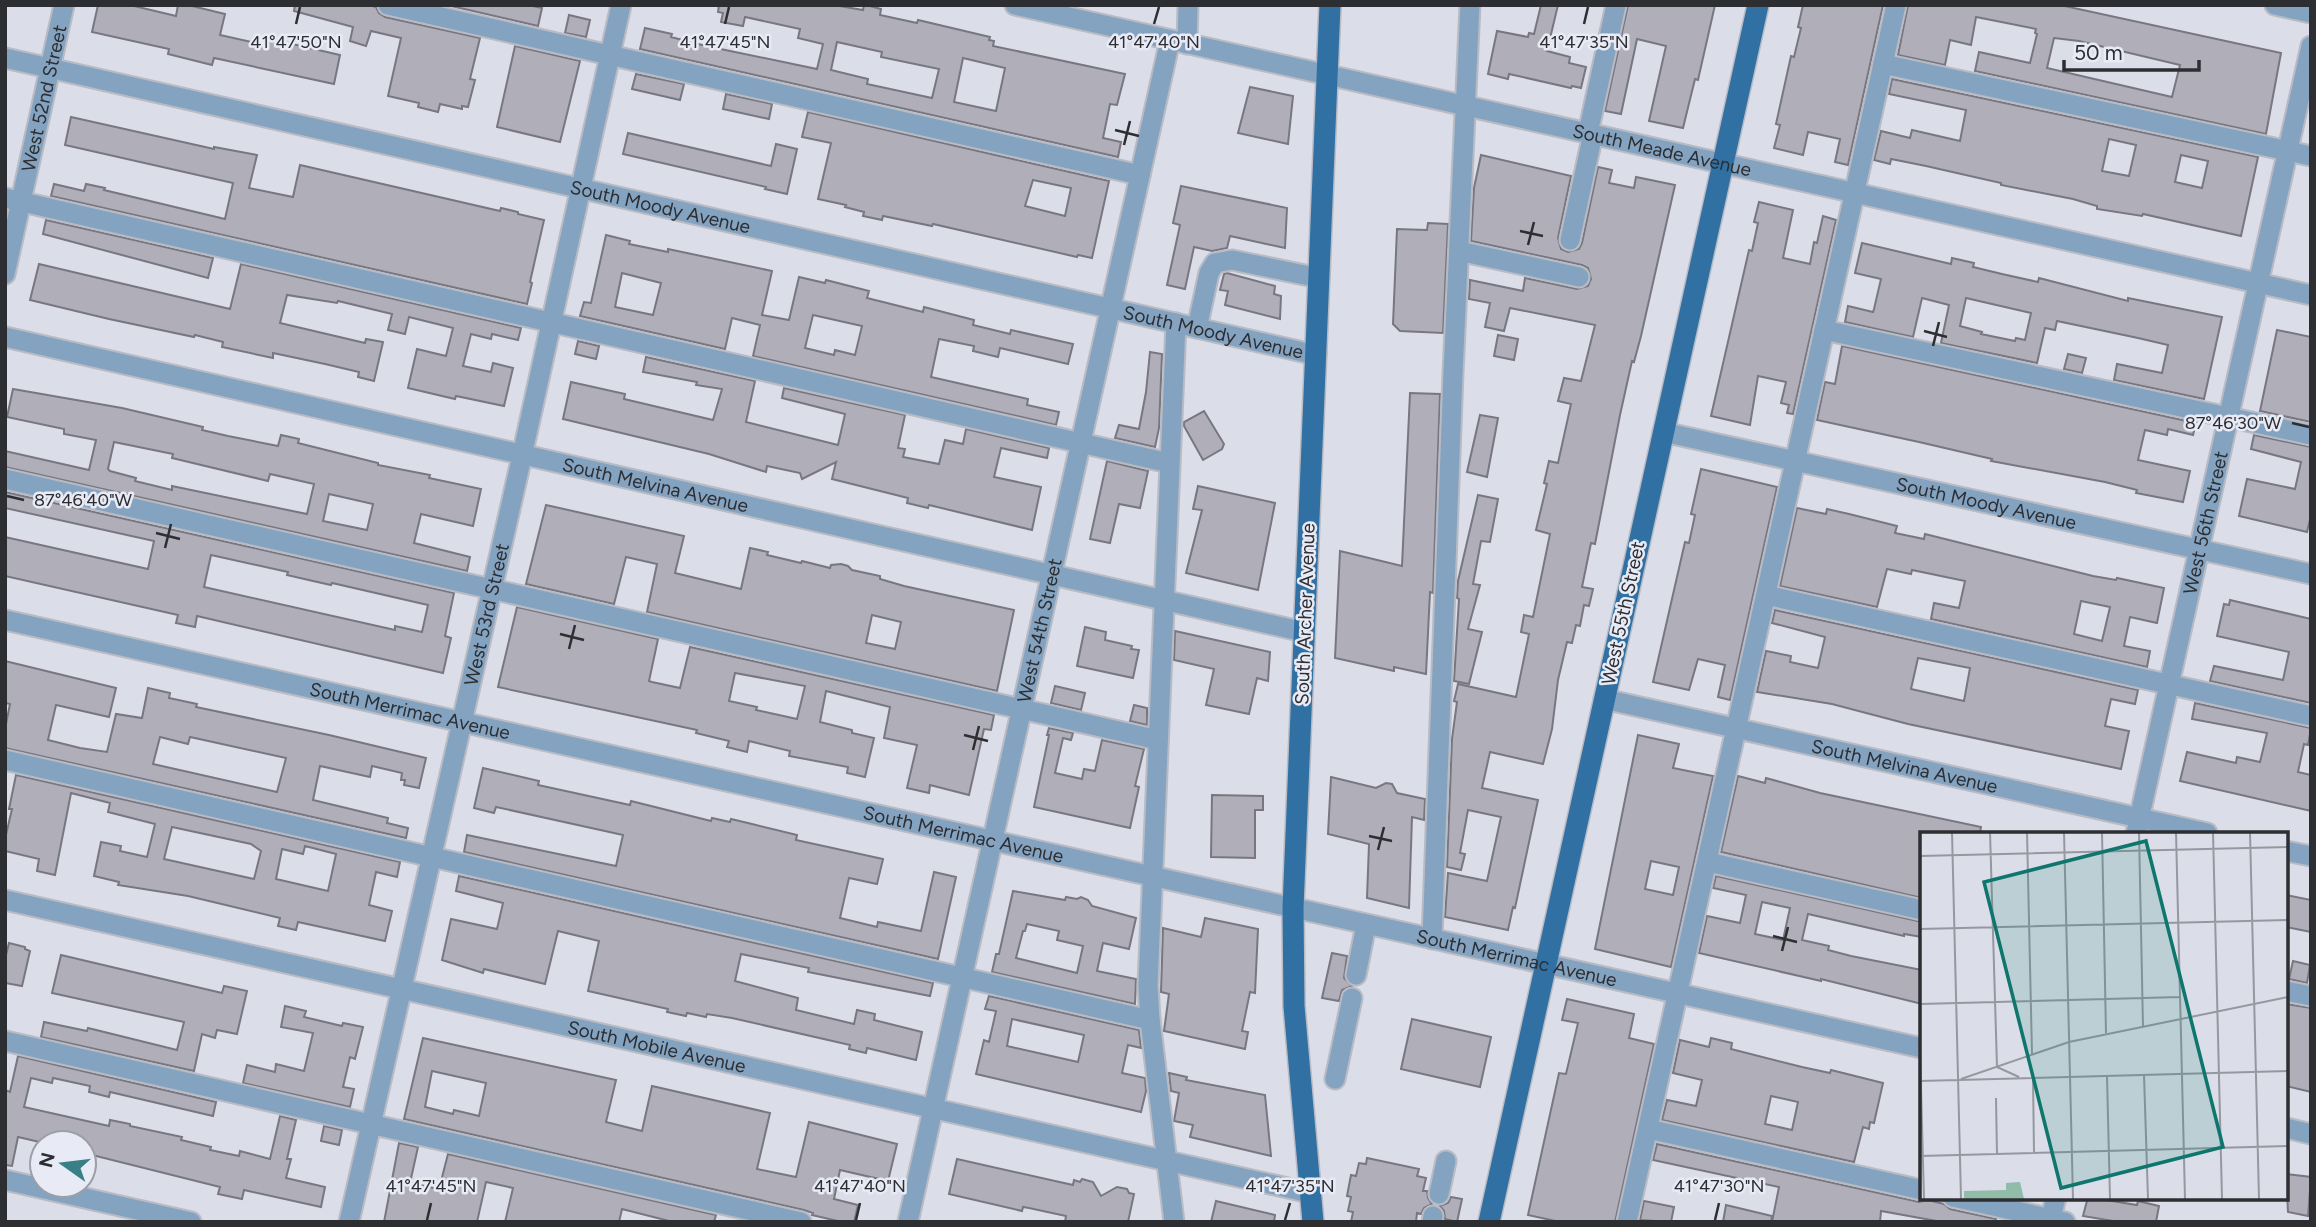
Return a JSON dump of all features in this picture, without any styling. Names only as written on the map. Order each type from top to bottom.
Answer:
[{"type":"main road","name":"South Archer Avenue","points":[[1313,1222],[1295,1018],[1293,908],[1329,5]]},
{"type":"main road","name":"West 55th Street","points":[[1489,1222],[1758,5]]},
{"type":"street","name":"West 52nd Street","points":[[5,274],[13,200],[50,68],[64,5]]},
{"type":"street","points":[[388,5],[1140,175]]},
{"type":"street","name":"West 53rd Street","points":[[349,1222],[463,722],[621,5]]},
{"type":"street","name":"South Meade Avenue","points":[[1015,5],[2311,295]]},
{"type":"street","name":"West 54th Street","points":[[908,1222],[1140,175],[1188,5]]},
{"type":"street","points":[[1432,939],[1452,373],[1470,5]]},
{"type":"street","points":[[1570,240],[1616,5]]},
{"type":"street","points":[[1628,1222],[1896,5]]},
{"type":"street","points":[[2275,5],[2311,13]]},
{"type":"street","name":"West 56th Street","points":[[2138,826],[2311,46]]},
{"type":"street","name":"South Moody Avenue","points":[[5,58],[1316,355]]},
{"type":"street","points":[[1882,64],[2311,156]]},
{"type":"street","points":[[13,200],[1169,463]]},
{"type":"street","points":[[1459,251],[1579,277]]},
{"type":"street","points":[[1197,328],[1209,273],[1215,263],[1232,260],[1320,278]]},
{"type":"street","points":[[1174,1222],[1148,985],[1176,323]]},
{"type":"street","points":[[1824,330],[2311,435]]},
{"type":"street","name":"South Melvina Avenue","points":[[5,337],[1304,632]]},
{"type":"street","name":"South Moody Avenue","points":[[1663,432],[2311,574]]},
{"type":"street","points":[[5,479],[1158,740]]},
{"type":"street","points":[[1766,595],[2311,716]]},
{"type":"street","name":"South Merrimac Avenue","points":[[5,620],[1920,1048]]},
{"type":"street","name":"South Melvina Avenue","points":[[1604,699],[2138,826],[2197,832]]},
{"type":"street","points":[[5,760],[1150,1020]]},
{"type":"street","points":[[2288,851],[2311,856]]},
{"type":"street","points":[[1708,862],[1920,910]]},
{"type":"street","name":"South Mobile Avenue","points":[[5,900],[1310,1193]]},
{"type":"street","points":[[1356,975],[1366,925]]},
{"type":"street","points":[[2288,991],[2311,996]]},
{"type":"street","points":[[1335,1079],[1352,998]]},
{"type":"street","points":[[5,1041],[801,1222]]},
{"type":"street","points":[[2288,1128],[2311,1134]]},
{"type":"street","points":[[1648,1129],[1920,1190]]},
{"type":"street","points":[[1439,1194],[1446,1161]]},
{"type":"street","points":[[5,1180],[191,1222]]},
{"type":"street","points":[[1962,1199],[2055,1221],[2056,1199]]},
{"type":"building","points":[[98,5],[130,5],[176,16],[178,5],[188,5],[225,14],[220,35],[265,45],[266,38],[340,55],[334,84],[214,58],[212,65],[168,54],[169,49],[92,32]]},
{"type":"building","points":[[295,5],[369,5],[376,7],[385,17],[480,38],[470,79],[475,80],[468,107],[462,106],[462,109],[440,104],[438,112],[418,107],[419,103],[388,96],[401,38],[371,31],[366,46],[350,41],[353,27],[294,11]]},
{"type":"building","points":[[447,5],[528,5],[542,8],[538,26]]},
{"type":"building","points":[[719,5],[834,5],[863,10],[866,5],[881,9],[880,15],[917,23],[918,20],[990,37],[989,40],[994,41],[993,46],[1125,74],[1117,105],[1110,104],[1103,138],[1121,142],[1118,157],[640,49],[645,28],[706,46],[817,69],[823,44],[798,38],[800,29],[745,17],[743,26],[721,22],[723,13],[718,12]],"holes":[[[837,42],[882,52],[881,57],[939,69],[932,98],[867,84],[868,79],[831,70]],[[963,58],[1005,68],[996,111],[954,102]]]},
{"type":"building","points":[[1541,5],[1558,5],[1547,51],[1570,57],[1569,63],[1586,67],[1581,88],[1509,74],[1508,79],[1488,74],[1497,31],[1528,37],[1529,33],[1534,34]]},
{"type":"building","points":[[1628,5],[1715,5],[1698,80],[1695,79],[1683,128],[1649,121],[1666,46],[1637,39],[1621,114],[1605,111]]},
{"type":"building","points":[[1803,5],[1883,5],[1848,165],[1835,162],[1840,139],[1808,132],[1803,155],[1774,148],[1780,125],[1776,124],[1791,56],[1794,57],[1801,28],[1798,27]]},
{"type":"building","points":[[1908,5],[2060,5],[2281,53],[2266,134],[1975,71],[1979,52],[2030,63],[2036,29],[1976,17],[1971,45],[1950,40],[1945,65],[1898,55]],"holes":[[[2054,38],[2079,41],[2180,65],[2172,97],[2047,68]]]},
{"type":"building","points":[[569,15],[590,20],[586,37],[565,33]]},
{"type":"building","points":[[515,46],[580,61],[560,142],[497,127]]},
{"type":"building","points":[[636,74],[684,84],[680,100],[632,89]]},
{"type":"building","points":[[1892,79],[2258,157],[2241,236],[2143,214],[2097,209],[2097,206],[2073,199],[2001,185],[1926,166],[1891,159],[1890,164],[1874,160],[1881,131],[1910,138],[1912,130],[1960,141],[1966,110],[1889,94]],"holes":[[[2109,139],[2136,145],[2129,176],[2102,171]],[[2181,155],[2208,161],[2202,188],[2175,182]]]},
{"type":"building","points":[[1250,87],[1293,96],[1288,144],[1238,133]]},
{"type":"building","points":[[726,94],[772,104],[769,119],[723,109]]},
{"type":"building","points":[[808,112],[1109,181],[1092,258],[1077,257],[933,224],[932,226],[883,216],[882,220],[863,216],[864,212],[845,207],[846,205],[818,199],[831,143],[802,137]],"holes":[[[1033,180],[1071,188],[1065,216],[1025,206]]]},
{"type":"building","points":[[71,117],[214,149],[257,155],[249,188],[293,197],[300,165],[500,211],[501,208],[544,220],[527,304],[51,196],[54,184],[84,191],[86,184],[225,219],[233,183],[65,145]]},
{"type":"building","points":[[628,133],[771,166],[776,144],[797,149],[787,194],[623,154]]},
{"type":"building","points":[[1481,155],[1571,176],[1558,238],[1561,249],[1568,252],[1579,249],[1582,243],[1598,167],[1612,170],[1609,183],[1634,188],[1636,177],[1675,185],[1641,336],[1634,362],[1632,361],[1595,544],[1591,543],[1582,587],[1593,589],[1589,606],[1584,605],[1580,626],[1576,625],[1572,643],[1567,642],[1543,764],[1490,752],[1482,788],[1538,800],[1508,930],[1445,917],[1448,873],[1487,881],[1501,817],[1468,810],[1460,853],[1465,854],[1461,870],[1447,867],[1452,739],[1457,702],[1454,701],[1458,684],[1516,697],[1529,634],[1521,632],[1524,615],[1533,617],[1550,534],[1536,530],[1547,484],[1544,483],[1549,461],[1558,463],[1571,404],[1558,401],[1564,378],[1581,381],[1595,325],[1510,308],[1504,331],[1485,327],[1490,303],[1469,299],[1470,280],[1523,291],[1525,278],[1577,289],[1588,286],[1591,279],[1588,268],[1582,265],[1471,241],[1474,188]]},
{"type":"building","points":[[1181,186],[1287,208],[1285,248],[1230,236],[1227,248],[1212,251],[1194,247],[1185,289],[1167,285],[1180,225],[1173,223]]},
{"type":"building","points":[[1759,202],[1793,210],[1783,258],[1810,264],[1823,216],[1836,220],[1793,414],[1787,413],[1789,405],[1781,403],[1786,382],[1758,376],[1750,425],[1711,416],[1749,250],[1752,251],[1758,223],[1754,222]]},
{"type":"building","points":[[46,220],[213,258],[208,278],[43,234]]},
{"type":"building","points":[[1428,223],[1448,224],[1443,333],[1400,331],[1393,324],[1397,229],[1427,230]]},
{"type":"building","points":[[606,235],[630,241],[629,244],[668,252],[668,249],[772,271],[762,315],[789,320],[799,277],[825,283],[826,280],[869,291],[867,298],[923,312],[924,307],[974,320],[973,325],[1010,334],[1011,330],[1073,344],[1068,364],[1000,348],[998,357],[973,351],[974,346],[939,339],[931,377],[1028,399],[1027,405],[1059,412],[1056,425],[753,356],[760,325],[732,318],[725,349],[580,316],[584,302],[591,303]],"holes":[[[622,273],[661,283],[653,315],[615,307]],[[813,315],[862,326],[855,355],[835,350],[834,355],[805,348]]]},
{"type":"building","points":[[1862,243],[1951,264],[1952,258],[1974,263],[1973,267],[2038,282],[2039,278],[2128,301],[2128,298],[2222,317],[2204,399],[2114,380],[2117,364],[2162,373],[2168,345],[2138,338],[2057,321],[2055,330],[2045,328],[2037,363],[1941,343],[1949,305],[1922,298],[1913,337],[1845,322],[1848,306],[1873,312],[1881,279],[1855,273]],"holes":[[[1966,298],[2031,313],[2025,340],[2016,338],[2015,341],[1981,334],[1982,332],[1960,326]]]},
{"type":"building","points":[[39,264],[230,309],[241,264],[521,328],[518,340],[492,334],[491,339],[471,334],[463,366],[491,372],[493,363],[513,368],[504,406],[456,396],[455,399],[408,388],[417,349],[446,356],[453,328],[409,317],[405,334],[388,330],[392,314],[338,301],[337,303],[287,295],[280,323],[365,343],[366,339],[383,342],[374,381],[358,377],[359,372],[273,353],[273,358],[222,347],[223,342],[195,335],[194,337],[109,319],[30,300]]},
{"type":"building","points":[[1224,274],[1275,286],[1274,294],[1281,296],[1280,319],[1225,305],[1228,291],[1220,290]]},
{"type":"building","points":[[2277,330],[2311,337],[2311,422],[2260,411]]},
{"type":"building","points":[[1498,335],[1518,339],[1514,360],[1494,356]]},
{"type":"building","points":[[578,341],[599,346],[596,359],[575,354]]},
{"type":"building","points":[[1842,346],[2196,423],[2193,435],[2168,429],[2167,435],[2145,430],[2138,460],[2190,471],[2183,502],[2136,493],[2137,490],[2105,482],[1991,461],[1992,459],[1817,420],[1825,382],[1835,384]]},
{"type":"building","points":[[1150,352],[1162,354],[1159,428],[1155,447],[1115,438],[1119,425],[1139,429]]},
{"type":"building","points":[[2068,354],[2086,358],[2082,373],[2064,369]]},
{"type":"building","points":[[646,357],[755,381],[746,422],[838,445],[845,414],[782,398],[784,388],[905,415],[898,448],[905,449],[903,457],[939,464],[945,440],[963,444],[966,429],[1049,448],[1047,458],[1001,448],[994,477],[1041,487],[1032,530],[929,505],[928,508],[907,503],[908,498],[832,479],[836,462],[802,479],[800,473],[767,466],[766,472],[709,454],[563,419],[571,382],[625,394],[624,399],[713,420],[722,389],[643,372]]},
{"type":"building","points":[[13,389],[122,408],[203,427],[202,430],[278,446],[281,435],[299,439],[298,443],[378,465],[481,489],[473,526],[421,514],[414,543],[470,557],[467,571],[5,467],[5,451],[89,470],[96,440],[64,434],[64,429],[7,417]],"holes":[[[114,442],[173,454],[172,458],[268,481],[270,474],[314,484],[307,514],[135,481],[136,478],[108,469]],[[329,494],[373,504],[367,530],[323,521]]]},
{"type":"building","points":[[1410,393],[1440,394],[1433,593],[1430,592],[1426,674],[1394,667],[1394,671],[1335,658],[1340,551],[1402,566]]},
{"type":"building","points":[[1204,411],[1224,444],[1222,449],[1203,460],[1184,422]]},
{"type":"building","points":[[1480,415],[1498,418],[1487,477],[1467,472]]},
{"type":"building","points":[[2254,435],[2311,447],[2311,515],[2307,532],[2239,516],[2247,479],[2295,489],[2301,462],[2251,449]]},
{"type":"building","points":[[1107,461],[1148,471],[1140,508],[1119,504],[1110,543],[1090,539]]},
{"type":"building","points":[[1701,469],[1777,487],[1730,700],[1718,697],[1725,665],[1698,659],[1689,690],[1653,682],[1685,542],[1689,543],[1695,515],[1691,514]]},
{"type":"building","points":[[1198,486],[1275,503],[1258,590],[1186,573],[1202,510],[1193,509]]},
{"type":"building","points":[[5,492],[454,593],[445,636],[451,638],[443,673],[197,616],[195,627],[176,623],[178,615],[5,576],[5,537],[148,569],[154,541],[5,508]],"holes":[[[211,555],[288,572],[287,575],[428,605],[422,632],[395,626],[395,630],[204,587]]]},
{"type":"building","points":[[1478,495],[1498,499],[1490,542],[1481,541],[1473,584],[1480,585],[1468,629],[1482,632],[1469,684],[1454,681],[1457,598],[1458,581]]},
{"type":"building","points":[[546,505],[684,536],[675,573],[741,589],[750,548],[801,563],[802,561],[830,568],[831,565],[841,564],[904,586],[1014,610],[997,691],[647,612],[657,564],[626,557],[614,604],[526,584]],"holes":[[[872,615],[901,622],[895,649],[866,643]]]},
{"type":"building","points":[[1797,508],[1826,514],[1827,509],[1897,526],[1895,533],[1924,539],[1925,534],[2093,576],[2164,588],[2157,623],[2130,617],[2124,646],[2150,651],[2147,667],[1931,619],[1934,603],[1959,608],[1965,581],[1912,570],[1911,574],[1887,569],[1877,607],[1780,586]],"holes":[[[2081,601],[2110,607],[2102,641],[2074,634]]]},
{"type":"building","points":[[2230,600],[2311,619],[2311,703],[2210,681],[2214,666],[2283,680],[2289,652],[2217,636],[2224,604],[2229,605]]},
{"type":"building","points":[[517,607],[658,639],[649,681],[652,682],[680,688],[690,647],[994,715],[991,730],[984,729],[969,795],[930,785],[929,793],[907,788],[917,745],[884,738],[890,707],[826,691],[820,722],[874,738],[865,777],[847,773],[848,767],[789,756],[790,751],[749,741],[747,752],[727,747],[729,741],[696,733],[697,730],[498,687]],"holes":[[[735,673],[805,686],[797,719],[729,701]]]},
{"type":"building","points":[[1775,610],[2138,690],[2135,704],[2111,699],[2105,726],[2129,731],[2121,769],[1908,724],[1832,704],[1757,692],[1766,651],[1791,656],[1790,662],[1818,668],[1825,637],[1772,623]],"holes":[[[1918,658],[1970,668],[1964,701],[1911,689]]]},
{"type":"building","points":[[1085,627],[1106,632],[1105,640],[1139,650],[1133,678],[1077,666]]},
{"type":"building","points":[[1175,631],[1270,652],[1268,681],[1257,678],[1249,714],[1206,705],[1214,669],[1174,660]]},
{"type":"building","points":[[5,661],[116,688],[109,717],[56,705],[48,740],[80,748],[107,752],[116,714],[142,718],[148,688],[170,693],[169,698],[197,704],[196,707],[426,758],[419,788],[404,785],[405,780],[401,780],[402,773],[372,766],[370,777],[320,766],[313,800],[388,818],[387,823],[408,828],[406,838],[5,748],[5,729],[10,704],[5,703]],"holes":[[[160,737],[188,744],[190,737],[286,758],[277,792],[153,764]]]},
{"type":"building","points":[[1055,686],[1085,693],[1081,710],[1051,703]]},
{"type":"building","points":[[2195,703],[2311,728],[2308,745],[2304,744],[2298,772],[2311,775],[2311,811],[2180,781],[2187,752],[2236,763],[2237,757],[2260,762],[2267,733],[2192,719]]},
{"type":"building","points":[[1134,705],[1147,708],[1147,725],[1130,721]]},
{"type":"building","points":[[1049,728],[1073,733],[1071,740],[1063,738],[1055,773],[1082,779],[1084,769],[1095,771],[1102,740],[1144,749],[1135,786],[1139,787],[1130,828],[1034,807]]},
{"type":"building","points":[[1638,735],[1679,744],[1673,768],[1713,776],[1671,967],[1595,949]],"holes":[[[1651,861],[1679,867],[1673,895],[1645,889]]]},
{"type":"building","points":[[483,768],[539,781],[538,785],[630,805],[631,801],[711,821],[712,818],[730,822],[731,819],[797,835],[796,840],[883,859],[877,884],[849,878],[840,918],[877,927],[878,922],[921,931],[934,872],[956,877],[938,959],[464,852],[467,835],[616,866],[623,835],[496,807],[494,813],[474,808]]},
{"type":"building","points":[[16,775],[400,862],[397,877],[376,872],[369,905],[392,911],[385,941],[298,922],[296,930],[278,926],[280,918],[188,896],[118,885],[119,882],[94,876],[101,842],[121,846],[120,851],[147,857],[155,824],[108,812],[110,803],[71,793],[55,875],[37,871],[39,859],[5,851],[12,809],[9,809]],"holes":[[[172,827],[251,844],[261,851],[254,879],[164,859]],[[305,846],[336,854],[328,891],[276,879],[282,849],[303,854]]]},
{"type":"building","points":[[1738,776],[1765,783],[1766,778],[1820,793],[1981,827],[1980,832],[1920,832],[1920,898],[1721,852]]},
{"type":"building","points":[[1331,777],[1376,788],[1386,783],[1392,784],[1397,793],[1425,799],[1424,820],[1412,817],[1409,908],[1367,898],[1369,844],[1328,834]]},
{"type":"building","points":[[1212,795],[1263,796],[1263,810],[1255,810],[1255,858],[1211,857]]},
{"type":"building","points":[[459,876],[933,983],[930,996],[808,972],[809,968],[741,954],[735,981],[798,998],[796,1010],[854,1024],[857,1010],[875,1014],[874,1020],[922,1032],[916,1060],[867,1048],[866,1053],[849,1049],[850,1045],[732,1018],[687,1013],[686,1016],[667,1012],[668,1009],[588,991],[599,941],[558,931],[545,984],[484,969],[483,973],[442,960],[451,919],[497,929],[503,903],[456,891]]},
{"type":"building","points":[[1716,876],[1920,922],[1920,937],[1904,936],[1808,914],[1802,940],[1829,946],[1828,950],[1851,956],[1920,970],[1920,1004],[1699,953],[1707,916],[1740,923],[1746,895],[1713,888]],"holes":[[[1762,902],[1790,908],[1783,940],[1755,934]]]},
{"type":"building","points":[[1013,891],[1065,900],[1066,897],[1081,897],[1088,900],[1092,906],[1136,918],[1129,949],[1103,943],[1097,971],[1136,979],[1135,1004],[992,972],[996,954],[999,954]],"holes":[[[1027,924],[1059,931],[1057,940],[1083,946],[1077,973],[1016,958]]]},
{"type":"building","points":[[2288,895],[2311,900],[2311,932],[2288,927]]},
{"type":"building","points":[[1205,918],[1258,929],[1255,993],[1250,992],[1242,1031],[1248,1032],[1245,1049],[1164,1031],[1169,994],[1161,992],[1163,928],[1201,937]]},
{"type":"building","points":[[9,943],[30,951],[22,986],[5,983],[5,959]]},
{"type":"building","points":[[1332,953],[1347,956],[1344,978],[1352,986],[1342,990],[1339,1001],[1322,998]]},
{"type":"building","points":[[61,955],[222,993],[224,986],[247,991],[237,1034],[217,1030],[215,1038],[202,1034],[194,1071],[41,1037],[44,1022],[87,1031],[88,1028],[177,1050],[184,1022],[52,993]]},
{"type":"building","points":[[2293,961],[2310,965],[2307,983],[2289,979]]},
{"type":"building","points":[[989,996],[1139,1030],[1141,1048],[1128,1045],[1122,1073],[1145,1078],[1146,1091],[1141,1112],[976,1074],[984,1040],[989,1042],[996,1011],[985,1009]],"holes":[[[1012,1019],[1084,1035],[1078,1062],[1007,1046]]]},
{"type":"building","points":[[1567,999],[1634,1014],[1629,1038],[1654,1044],[1615,1222],[1560,1222],[1528,1215],[1559,1073],[1566,1074],[1578,1023],[1562,1020]]},
{"type":"building","points":[[2288,1004],[2311,1008],[2311,1092],[2288,1086]]},
{"type":"building","points":[[285,1006],[306,1011],[304,1017],[342,1026],[343,1023],[363,1027],[355,1059],[350,1057],[343,1087],[354,1089],[350,1107],[243,1083],[247,1065],[275,1072],[276,1064],[304,1071],[313,1033],[281,1027]]},
{"type":"building","points":[[1412,1019],[1491,1037],[1480,1087],[1401,1069]]},
{"type":"building","points":[[423,1038],[616,1080],[606,1122],[642,1131],[652,1086],[770,1113],[757,1169],[796,1177],[809,1122],[897,1144],[888,1181],[840,1170],[834,1199],[858,1205],[854,1222],[842,1222],[812,1215],[813,1213],[804,1210],[404,1119]],"holes":[[[432,1071],[486,1083],[479,1116],[454,1110],[453,1114],[425,1107]]]},
{"type":"building","points":[[1711,1038],[1732,1043],[1731,1049],[1883,1083],[1874,1123],[1870,1122],[1869,1129],[1863,1127],[1854,1162],[1662,1120],[1667,1100],[1696,1106],[1702,1080],[1673,1073],[1680,1040],[1709,1047]],"holes":[[[1771,1096],[1798,1102],[1792,1130],[1765,1124]]]},
{"type":"building","points":[[18,1056],[216,1102],[213,1116],[110,1092],[109,1097],[89,1092],[90,1086],[53,1078],[52,1083],[31,1078],[24,1107],[109,1126],[110,1120],[130,1124],[182,1137],[181,1140],[211,1147],[210,1150],[239,1156],[240,1151],[270,1159],[280,1116],[296,1120],[287,1159],[291,1159],[286,1178],[325,1187],[321,1207],[244,1190],[242,1199],[218,1194],[220,1187],[98,1156],[98,1129],[28,1129],[28,1139],[18,1137],[12,1166],[5,1165],[5,1090],[10,1092]]},
{"type":"building","points":[[1169,1073],[1187,1077],[1186,1080],[1265,1095],[1271,1156],[1190,1137],[1193,1125],[1174,1121],[1179,1093],[1171,1091]]},
{"type":"building","points":[[324,1126],[342,1130],[339,1145],[321,1141]]},
{"type":"building","points":[[399,1143],[418,1147],[410,1183],[439,1189],[448,1154],[716,1215],[714,1222],[673,1222],[622,1209],[619,1222],[505,1222],[513,1188],[486,1182],[477,1222],[384,1222]]},
{"type":"building","points":[[1657,1144],[1919,1202],[1928,1200],[1944,1204],[1950,1209],[1996,1219],[1996,1222],[1942,1222],[1881,1211],[1880,1222],[1772,1222],[1779,1187],[1653,1160]]},
{"type":"building","points":[[1367,1158],[1419,1169],[1417,1176],[1426,1178],[1423,1191],[1427,1191],[1432,1204],[1424,1208],[1421,1214],[1417,1213],[1416,1222],[1351,1222],[1353,1212],[1348,1211],[1351,1197],[1347,1196],[1351,1175],[1356,1176],[1359,1163],[1366,1164]]},
{"type":"building","points":[[957,1159],[1073,1185],[1074,1180],[1080,1182],[1082,1179],[1093,1182],[1101,1196],[1117,1187],[1127,1189],[1134,1194],[1128,1222],[1065,1222],[1066,1216],[1023,1207],[1022,1211],[949,1194]]},
{"type":"building","points":[[2288,1174],[2311,1177],[2308,1216],[2288,1212]]},
{"type":"building","points":[[1451,1197],[1462,1199],[1457,1222],[1445,1219],[1440,1206],[1448,1203]]},
{"type":"building","points":[[2087,1199],[2137,1205],[2138,1201],[2159,1206],[2156,1222],[2119,1222],[2083,1216]]},
{"type":"building","points":[[1216,1201],[1275,1215],[1274,1222],[1211,1222]]},
{"type":"building","points":[[1644,1201],[1674,1207],[1671,1222],[1640,1220]]},
{"type":"building","points":[[1726,1205],[1772,1216],[1771,1222],[1723,1222]]}]
